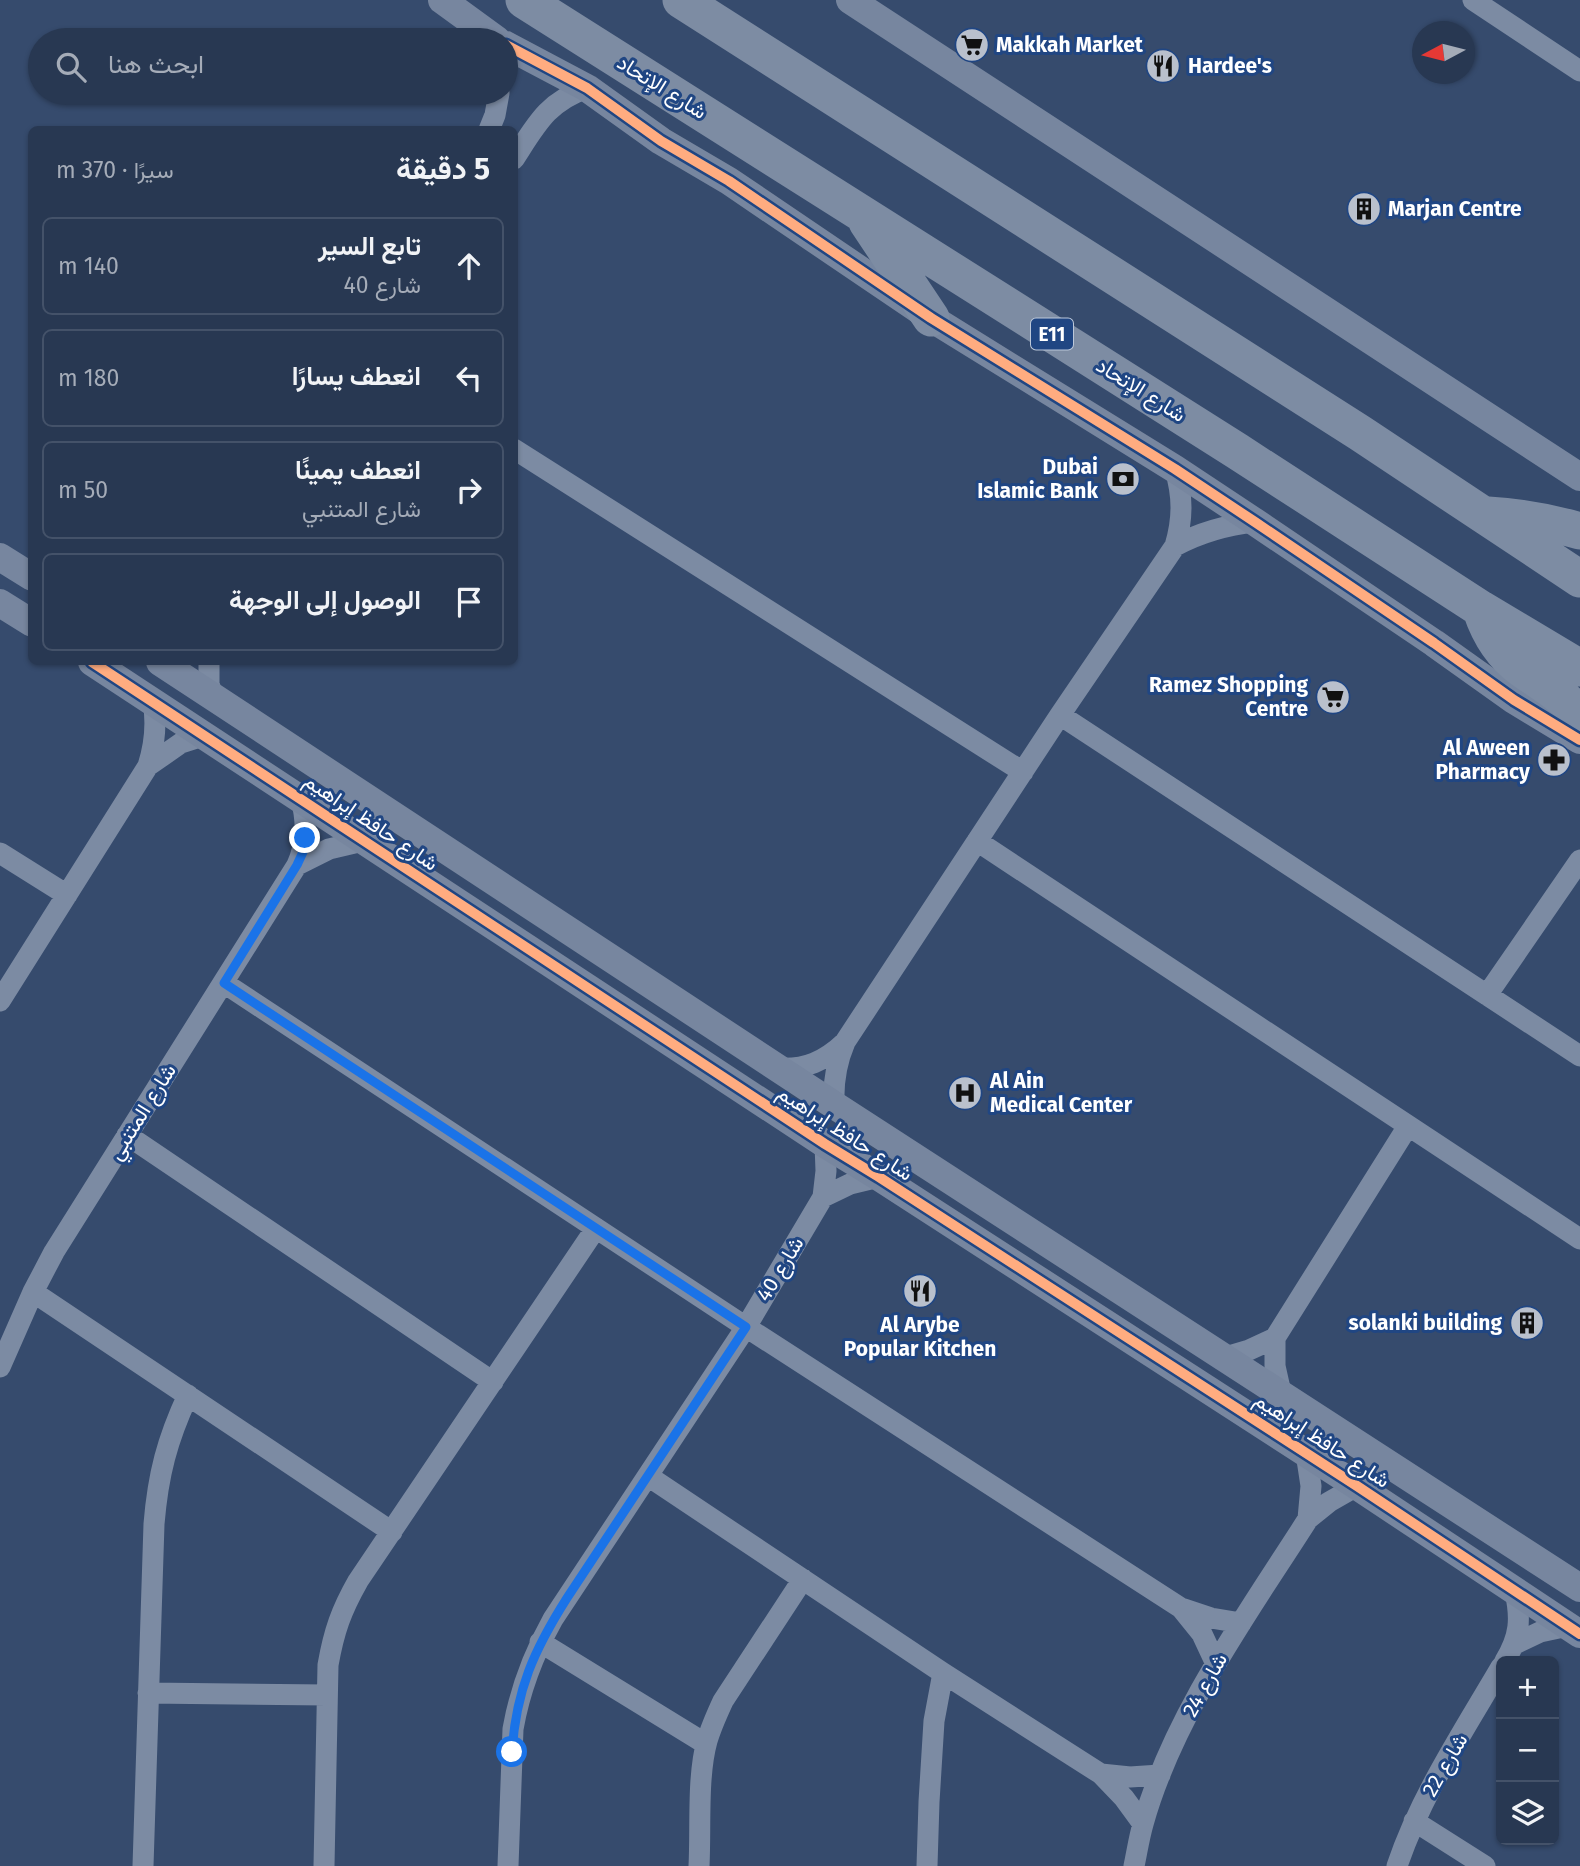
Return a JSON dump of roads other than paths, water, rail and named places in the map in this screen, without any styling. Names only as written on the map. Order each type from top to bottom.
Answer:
[{"type":"highway","points":[[681,0],[1360,433],[1580,579]]},
{"type":"highway","name":"شارع الإتحاد","points":[[537,5],[1237,450],[1481,609],[1580,668]]},
{"type":"highway","points":[[861,212],[931,318]]},
{"type":"highway","points":[[1483,514],[1536,520],[1580,531]]},
{"type":"highway","points":[[1481,609],[1492,636],[1510,659],[1563,698],[1580,715]]},
{"type":"street","points":[[442,0],[480,28]]},
{"type":"street","points":[[850,0],[884,12],[1580,477]]},
{"type":"street","points":[[1473,0],[1580,71]]},
{"type":"street","points":[[518,52],[587,89],[661,141],[729,181],[931,318],[1175,469],[1514,700],[1580,740]]},
{"type":"street","points":[[518,153],[543,116],[554,105],[587,89]]},
{"type":"street","points":[[491,126],[497,105]]},
{"type":"street","points":[[518,452],[1023,772]]},
{"type":"street","points":[[778,1068],[812,1065],[835,1052],[845,1042],[1175,545],[1180,530],[1182,499],[1175,469]]},
{"type":"street","points":[[1175,545],[1214,529],[1255,522]]},
{"type":"street","points":[[0,556],[28,574]]},
{"type":"street","points":[[0,603],[28,620]]},
{"type":"street","name":"شارع حافظ إبراهيم","points":[[97,665],[825,1144],[1357,1486],[1574,1630]]},
{"type":"street","name":"شارع حافظ إبراهيم","points":[[165,665],[834,1105],[1580,1588]]},
{"type":"street","points":[[209,665],[209,684],[213,696]]},
{"type":"street","points":[[0,1001],[148,766],[156,734],[153,701]]},
{"type":"street","points":[[1060,715],[1580,1056]]},
{"type":"street","points":[[148,766],[181,743],[206,735]]},
{"type":"street","name":"شارع المتنبي","points":[[0,1367],[33,1292],[72,1222],[297,865],[303,852],[306,824],[300,798]]},
{"type":"street","points":[[297,865],[329,849],[363,841]]},
{"type":"street","points":[[977,841],[1580,1239]]},
{"type":"street","points":[[0,853],[67,895]]},
{"type":"street","points":[[1487,995],[1580,860]]},
{"type":"street","points":[[224,983],[746,1327],[1181,1608],[1210,1618],[1241,1623]]},
{"type":"street","points":[[834,1105],[836,1067],[845,1042]]},
{"type":"street","points":[[1281,1393],[1275,1366],[1275,1338],[1408,1126]]},
{"type":"street","points":[[127,1135],[493,1382]]},
{"type":"street","name":"شارع 40","points":[[508,1866],[513,1729],[523,1684],[540,1642],[746,1327],[823,1197],[825,1144]]},
{"type":"street","points":[[823,1197],[850,1184],[879,1177]]},
{"type":"street","points":[[324,1866],[328,1665],[333,1636],[343,1607],[596,1228]]},
{"type":"street","points":[[33,1292],[392,1532]]},
{"type":"street","points":[[1222,1357],[1249,1350],[1275,1338]]},
{"type":"street","points":[[143,1866],[156,1491],[163,1458],[188,1395]]},
{"type":"street","name":"شارع 24","points":[[1306,1453],[1311,1486],[1308,1519]]},
{"type":"street","points":[[648,1476],[943,1673],[1101,1774],[1124,1798],[1143,1824]]},
{"type":"street","name":"شارع 24","points":[[1134,1866],[1143,1824],[1160,1775],[1184,1722],[1216,1664],[1308,1519],[1329,1502],[1357,1486]]},
{"type":"street","points":[[699,1866],[701,1784],[706,1744],[723,1701],[803,1579]]},
{"type":"street","points":[[1510,1653],[1518,1617],[1515,1591]]},
{"type":"street","points":[[1181,1608],[1202,1634],[1216,1664]]},
{"type":"street","points":[[1510,1653],[1540,1632],[1574,1630]]},
{"type":"street","points":[[540,1642],[706,1744]]},
{"type":"street","points":[[927,1866],[934,1721],[943,1673]]},
{"type":"street","name":"شارع 22","points":[[1397,1866],[1414,1821],[1434,1782],[1496,1676]]},
{"type":"street","points":[[148,1693],[327,1695]]},
{"type":"street","points":[[1101,1774],[1130,1777],[1160,1775]]},
{"type":"street","points":[[1414,1821],[1485,1866]]},
{"type":"place","name":"Makkah Market","points":[[972,45]]},
{"type":"place","name":"Hardee's","points":[[1163,66]]},
{"type":"place","name":"Marjan Centre","points":[[1364,209]]},
{"type":"place","name":"Dubai Islamic Bank","points":[[1123,479]]},
{"type":"place","name":"Ramez Shopping Centre","points":[[1333,697]]},
{"type":"place","name":"Al Aween Pharmacy","points":[[1554,760]]},
{"type":"place","name":"Al Ain Medical Center","points":[[965,1093]]},
{"type":"place","name":"Al Arybe Popular Kitchen","points":[[920,1291]]},
{"type":"place","name":"solanki building","points":[[1527,1323]]}]
